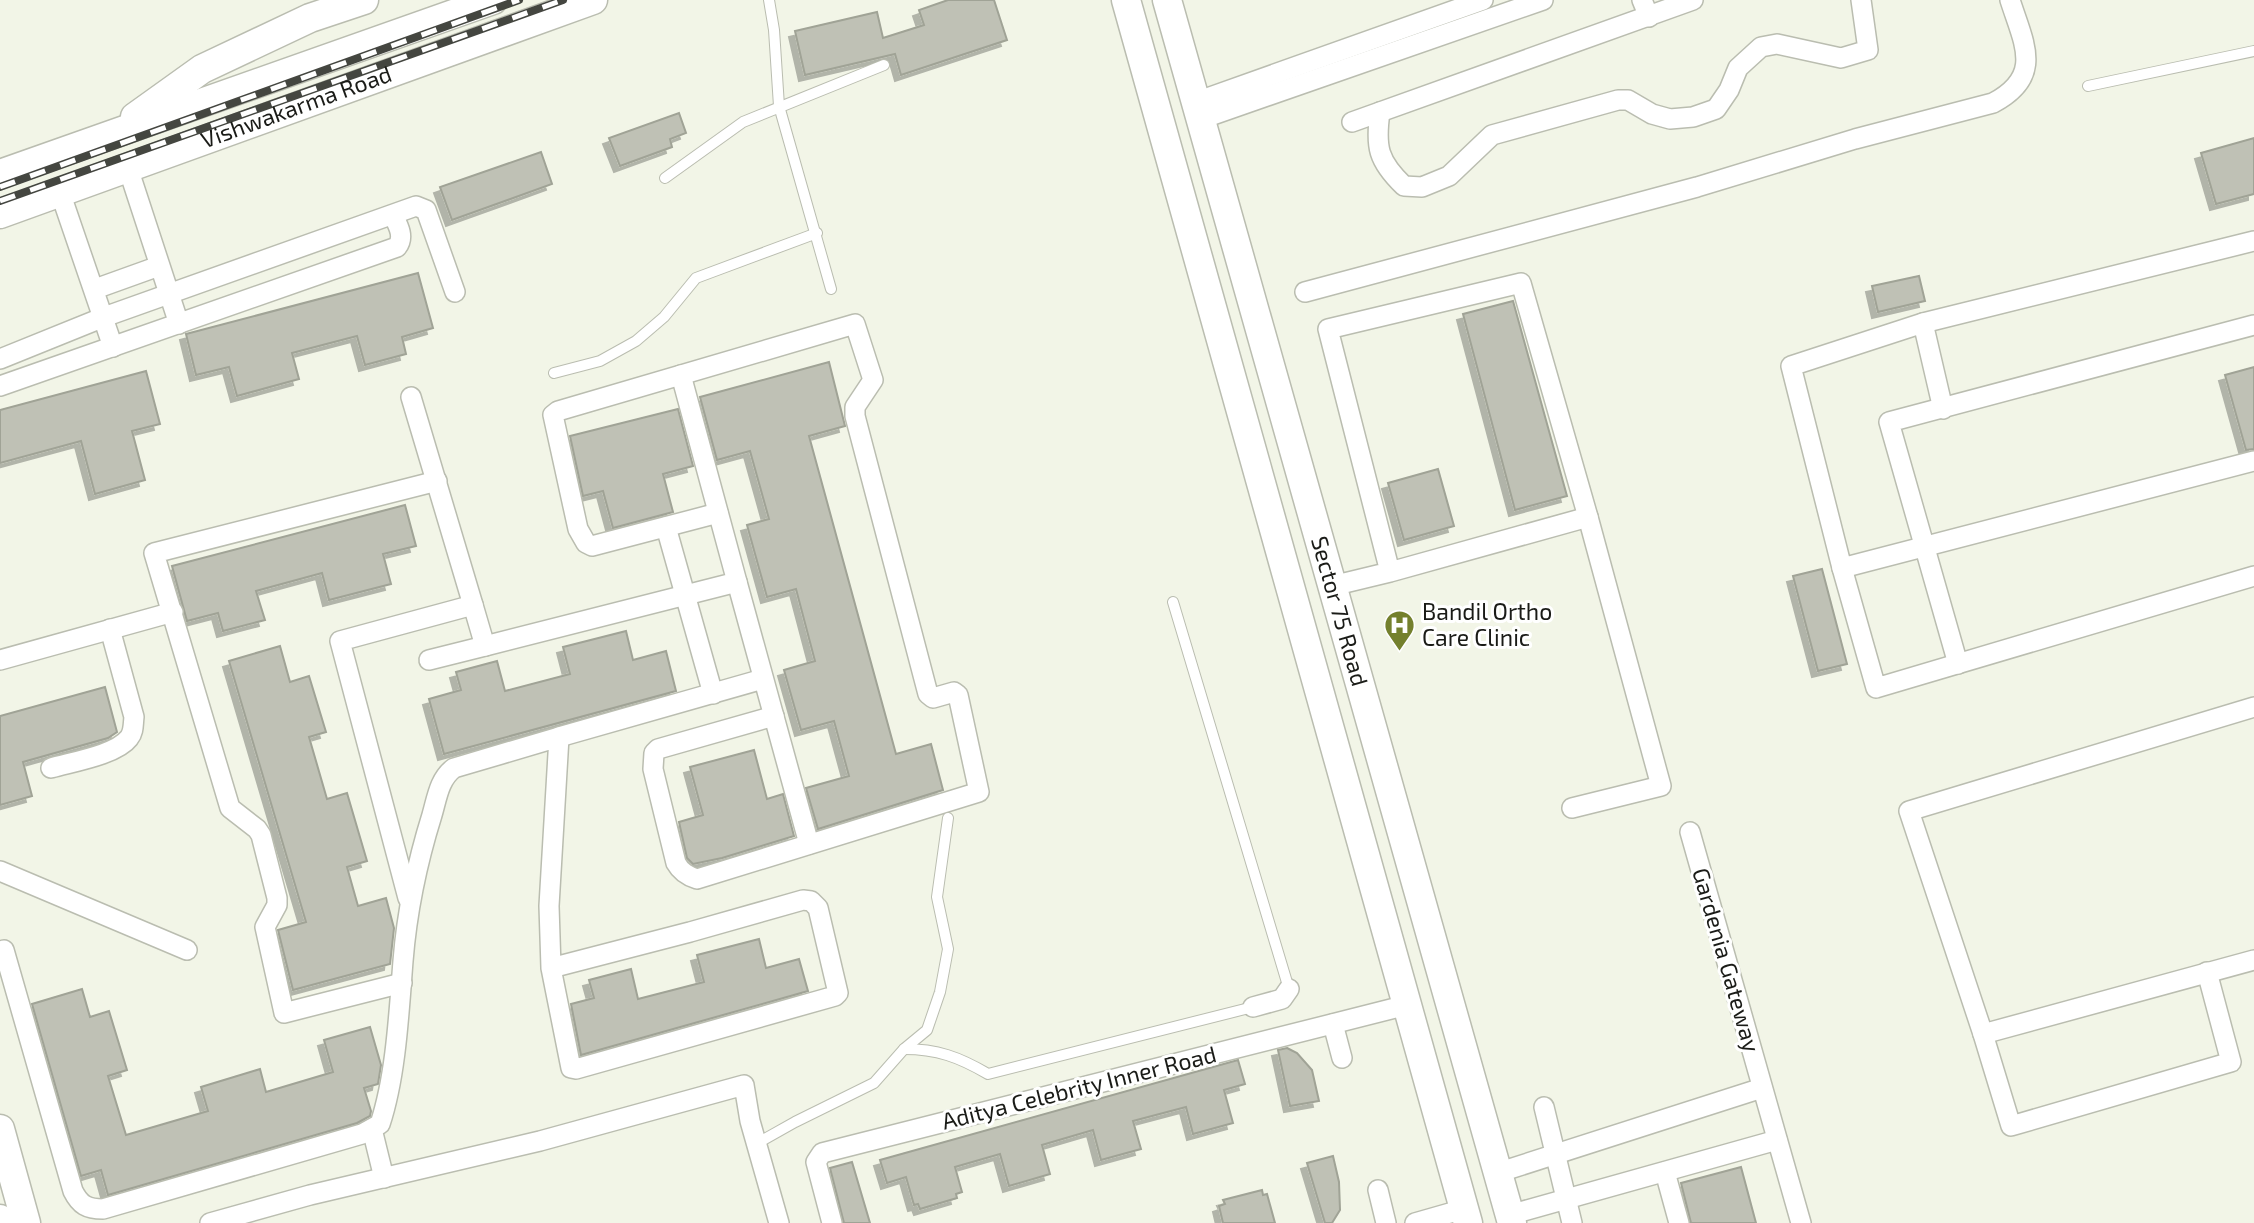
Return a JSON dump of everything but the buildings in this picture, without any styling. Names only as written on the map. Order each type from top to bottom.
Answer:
[{"type":"street","points":[[107,137],[202,69],[310,18],[364,0]]},
{"type":"street","name":"Vishwakarma Road","points":[[0,174],[493,0]]},
{"type":"street","name":"Vishwakarma Road","points":[[0,214],[593,0]]},
{"type":"street","name":"Sector 75 Road","points":[[1126,0],[1466,1216]]},
{"type":"street","name":"Sector 75 Road","points":[[1167,0],[1511,1219]]},
{"type":"street","points":[[1198,111],[1483,0]]},
{"type":"street","points":[[1198,111],[1544,0]]},
{"type":"street","points":[[1352,122],[1646,9],[1693,0]]},
{"type":"street","points":[[1380,112],[1377,144],[1388,171],[1404,186],[1422,187],[1449,176],[1492,135],[1618,100],[1628,100],[1652,114],[1671,119],[1693,117],[1716,109],[1729,90],[1738,68],[1761,47],[1777,44],[1841,58],[1868,50],[1861,0]]},
{"type":"street","points":[[1306,292],[1697,187],[1855,139],[1993,103],[2010,94],[2021,81],[2028,55],[2010,0]]},
{"type":"street","points":[[380,41],[390,73]]},
{"type":"street","points":[[352,51],[360,84]]},
{"type":"street","points":[[128,168],[179,324]]},
{"type":"street","points":[[60,192],[113,347]]},
{"type":"street","points":[[0,359],[104,317],[416,206],[426,210],[455,292]]},
{"type":"street","points":[[0,386],[397,247],[401,242],[401,234],[393,215]]},
{"type":"street","points":[[2254,241],[1923,323],[1791,366],[1842,568],[1876,688],[2254,576]]},
{"type":"street","points":[[95,289],[159,266]]},
{"type":"street","points":[[1390,572],[1328,329],[1521,283],[1661,786],[1572,808]]},
{"type":"street","points":[[1923,323],[1943,409]]},
{"type":"street","points":[[718,513],[592,546],[586,543],[578,529],[552,418],[558,411],[855,324],[873,380],[855,407],[855,416],[928,694],[933,698],[954,692],[958,695],[979,792],[697,878],[680,870],[653,769],[654,753],[658,749],[774,716]]},
{"type":"street","points":[[1958,664],[1889,422],[2254,325]]},
{"type":"street","points":[[681,375],[809,844]]},
{"type":"street","points":[[411,397],[485,646]]},
{"type":"street","points":[[1842,568],[2252,466]]},
{"type":"street","points":[[402,983],[284,1013],[265,927],[277,898],[261,835],[230,808],[154,553],[437,481]]},
{"type":"street","points":[[1332,586],[1588,517]]},
{"type":"street","points":[[666,527],[713,694]]},
{"type":"street","points":[[429,660],[737,582]]},
{"type":"street","points":[[410,902],[340,641],[473,605]]},
{"type":"street","points":[[0,660],[173,612]]},
{"type":"street","points":[[51,768],[111,750],[129,737],[133,728],[134,717],[110,629]]},
{"type":"street","points":[[4,950],[73,1191],[79,1202],[86,1207],[103,1209],[349,1138],[380,1124],[387,1104],[410,902],[422,846],[443,780],[448,773],[454,768],[764,679]]},
{"type":"street","points":[[2207,971],[2231,1062],[2011,1126],[1909,811],[2254,707]]},
{"type":"street","points":[[551,968],[690,933],[803,900],[811,901],[818,908],[838,993],[782,1012],[573,1069],[569,1065],[551,968],[549,906],[559,737]]},
{"type":"street","name":"Gardenia Gateway","points":[[1690,832],[1801,1223]]},
{"type":"street","points":[[0,871],[187,950]]},
{"type":"street","points":[[1983,1034],[2254,960]]},
{"type":"street","points":[[1253,1007],[1282,999],[1289,989]]},
{"type":"street","name":"Aditya Celebrity Inner Road","points":[[832,1223],[816,1162],[822,1153],[1407,1005]]},
{"type":"street","points":[[1333,1024],[1342,1058]]},
{"type":"street","points":[[210,1223],[310,1195],[540,1141],[744,1085],[756,1144],[779,1223]]},
{"type":"street","points":[[1497,1173],[1762,1088]]},
{"type":"street","points":[[1544,1107],[1572,1223]]},
{"type":"street","points":[[0,1129],[26,1223]]},
{"type":"street","points":[[372,1129],[384,1178]]},
{"type":"street","points":[[1511,1219],[1565,1199],[1777,1140]]},
{"type":"street","points":[[1665,1172],[1679,1223]]},
{"type":"street","points":[[1378,1190],[1386,1223]]},
{"type":"street","points":[[1415,1223],[1466,1216]]},
{"type":"lane","points":[[769,0],[774,30],[779,106],[831,289]]},
{"type":"lane","points":[[2088,86],[2254,51]]},
{"type":"lane","points":[[665,178],[743,122],[884,65]]},
{"type":"lane","points":[[554,373],[600,361],[636,341],[664,317],[696,278],[817,233]]},
{"type":"lane","points":[[1174,602],[1289,989]]},
{"type":"lane","points":[[756,1144],[874,1083],[904,1049],[927,1030],[940,992],[948,949],[937,897],[948,818]]},
{"type":"lane","points":[[904,1049],[926,1049],[951,1056],[988,1074],[1253,1007]]},
{"type":"railway","points":[[0,187],[519,0]]},
{"type":"railway","points":[[0,201],[563,0]]},
{"type":"place","name":"Bandil Ortho Care Clinic","points":[[1399,652]]}]
